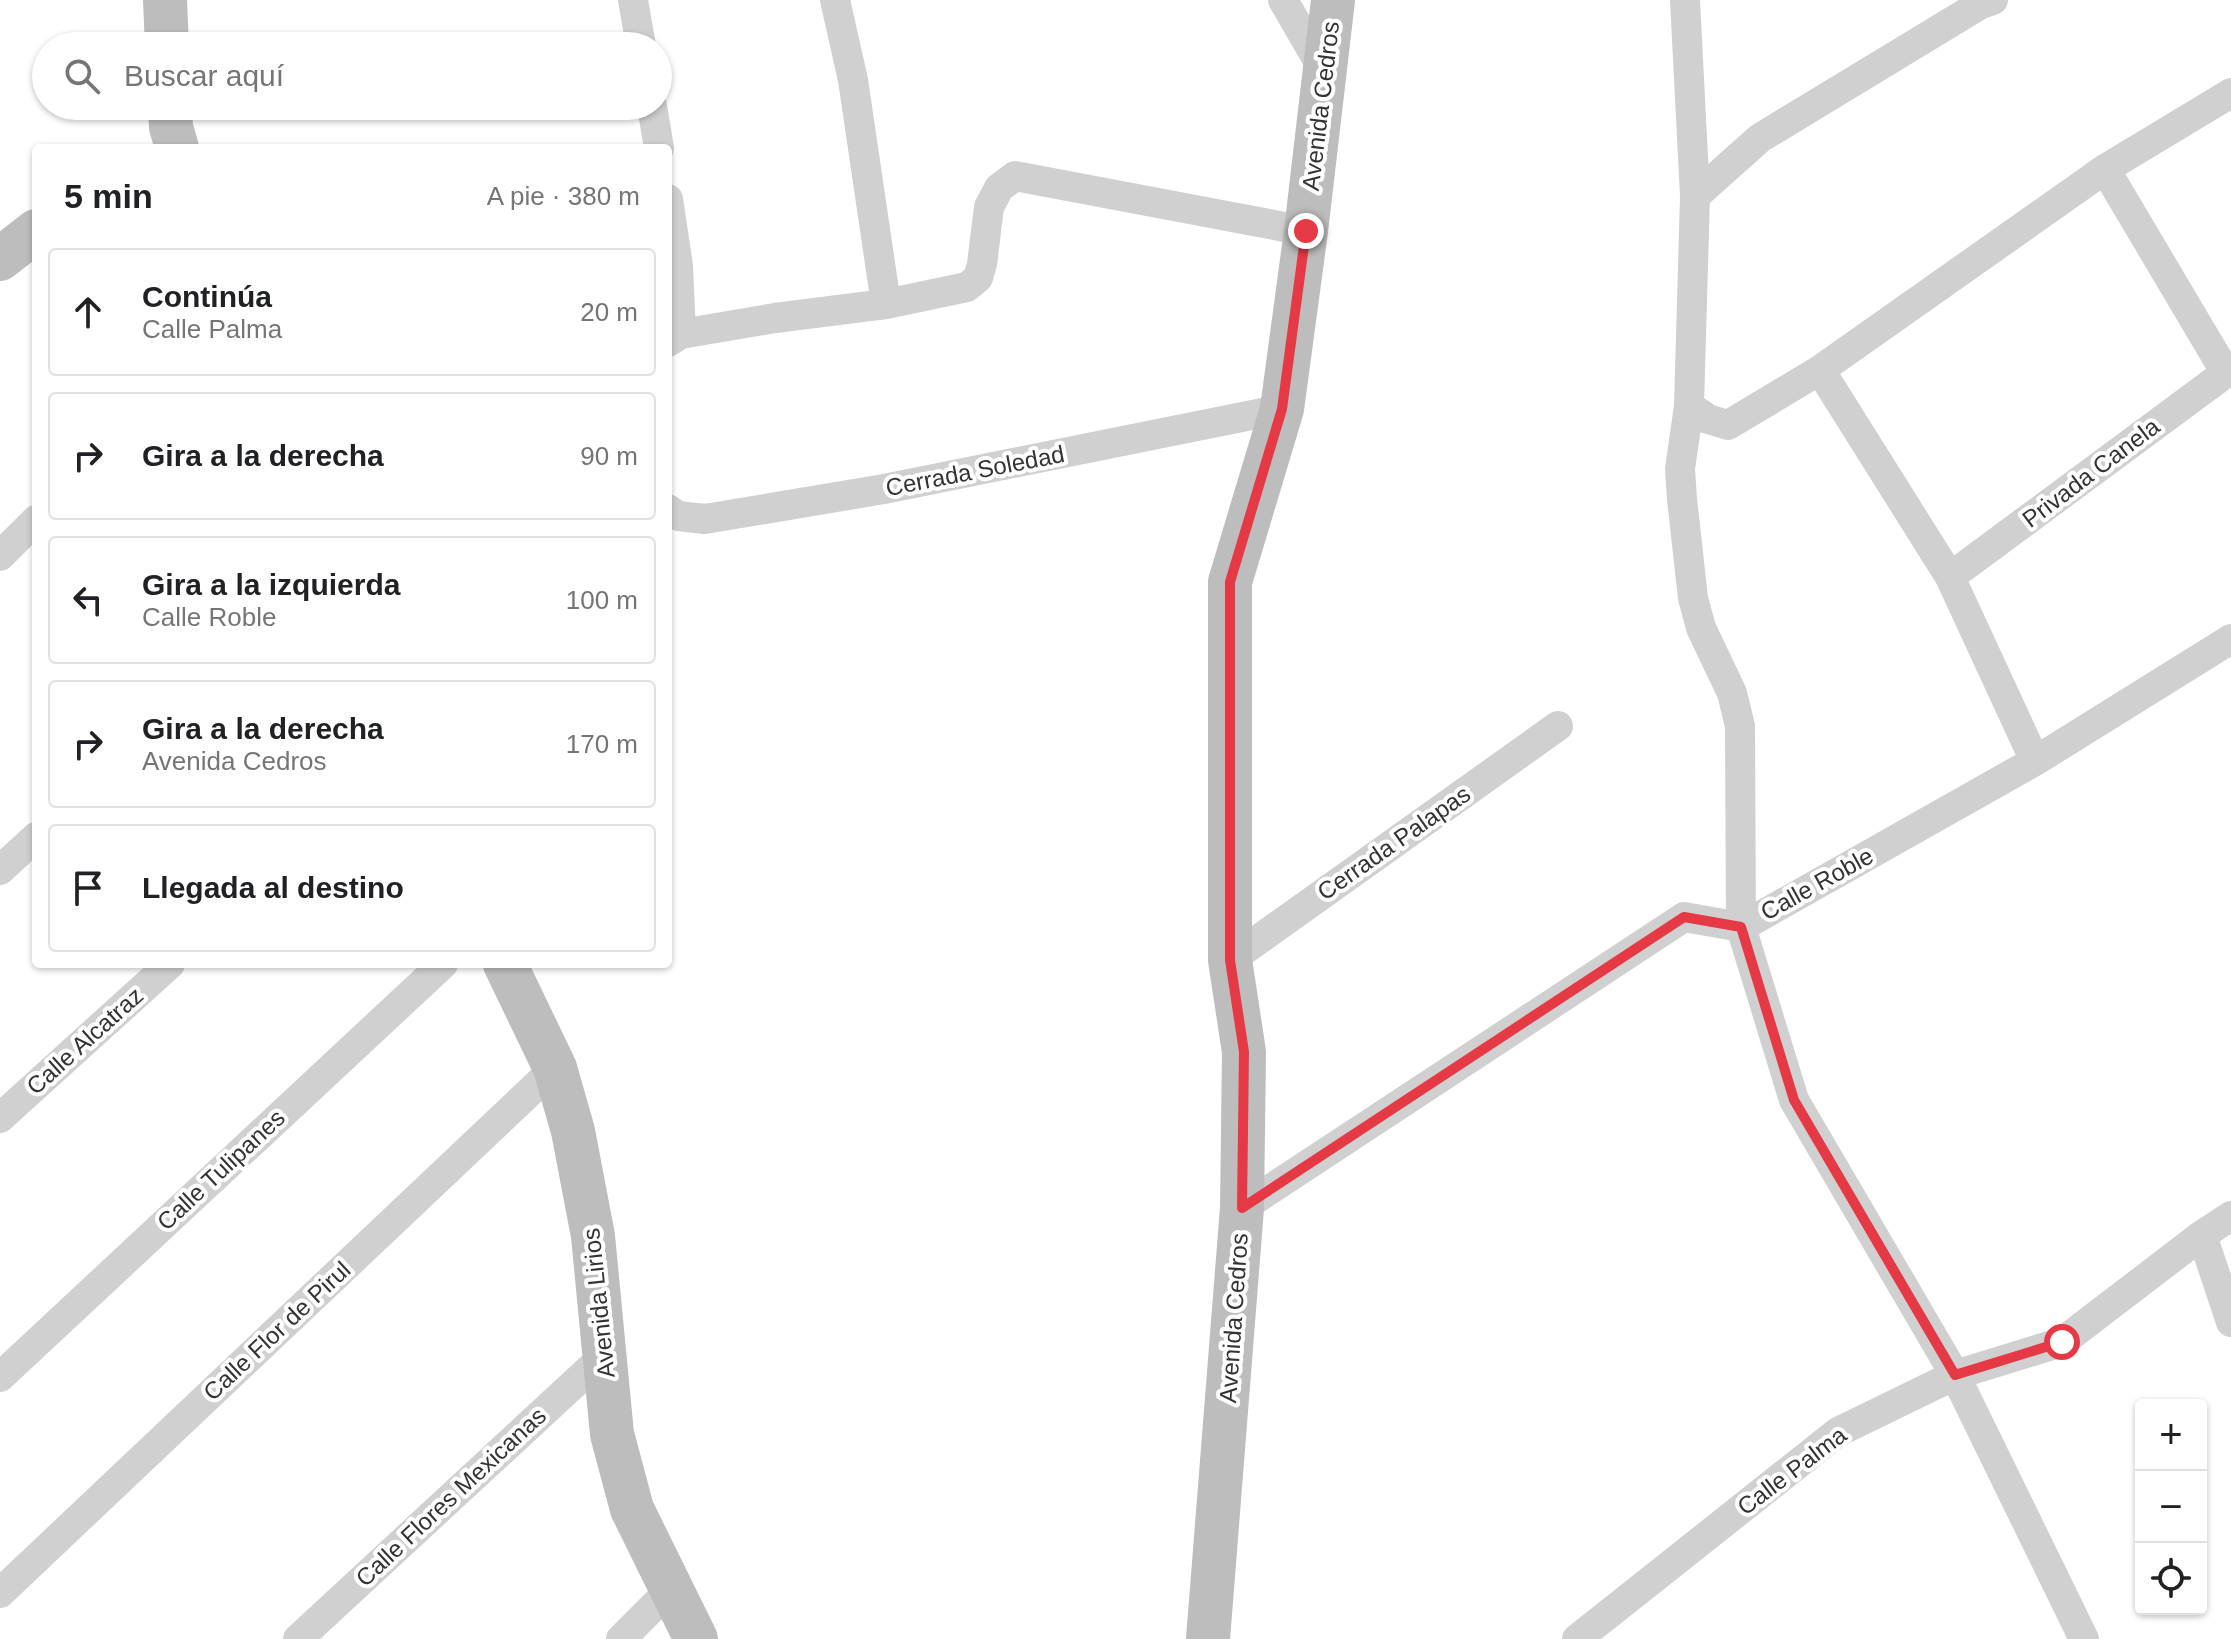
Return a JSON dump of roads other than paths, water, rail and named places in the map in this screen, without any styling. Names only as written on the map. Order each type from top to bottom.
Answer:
[{"type":"main road","points":[[165,0],[166,32]]},
{"type":"main road","name":"Avenida Cedros","points":[[1208,1639],[1242,1208],[1244,1052],[1230,960],[1230,582],[1282,409],[1333,0]]},
{"type":"main road","points":[[0,259],[32,234]]},
{"type":"main road","name":"Avenida Lirios","points":[[507,968],[555,1068],[573,1131],[593,1236],[612,1434],[632,1509],[696,1639]]},
{"type":"street","points":[[633,0],[639,32]]},
{"type":"street","points":[[835,0],[853,80],[886,304]]},
{"type":"street","points":[[1283,0],[1324,71]]},
{"type":"street","points":[[1685,0],[1695,196],[1689,406],[1680,469],[1693,598],[1701,628],[1732,693],[1740,726],[1741,927],[1794,1100],[1955,1375],[2084,1639]]},
{"type":"street","points":[[1695,196],[1760,138],[1981,4],[1993,0]]},
{"type":"street","points":[[1689,406],[1708,419],[1728,425],[1820,370],[2105,169],[2231,93]]},
{"type":"street","points":[[654,120],[658,144]]},
{"type":"street","points":[[2105,169],[2228,371]]},
{"type":"street","points":[[672,226],[678,266],[675,338],[775,318],[886,304],[967,287],[978,278],[982,264],[989,207],[999,188],[1015,176],[1306,231]]},
{"type":"street","points":[[1820,370],[1950,577],[2035,761]]},
{"type":"street","name":"Privada Canela","points":[[1950,577],[2228,371]]},
{"type":"street","name":"Cerrada Soledad","points":[[672,512],[678,516],[705,519],[884,489],[1282,409]]},
{"type":"street","points":[[0,556],[32,524]]},
{"type":"street","name":"Calle Roble","points":[[1242,1208],[1684,917],[1741,927],[2035,761],[2231,639]]},
{"type":"street","name":"Cerrada Palapas","points":[[1230,960],[1558,726]]},
{"type":"street","points":[[0,870],[32,841]]},
{"type":"street","name":"Calle Alcatraz","points":[[0,1118],[166,968]]},
{"type":"street","name":"Calle Tulipanes","points":[[0,1377],[439,968]]},
{"type":"street","name":"Calle Flor de Pirul","points":[[0,1593],[555,1068]]},
{"type":"street","name":"Calle Palma","points":[[1577,1639],[1838,1432],[1955,1375],[2062,1342],[2231,1216]]},
{"type":"street","points":[[2202,1235],[2231,1322]]},
{"type":"street","name":"Calle Flores Mexicanas","points":[[298,1639],[605,1355]]},
{"type":"street","points":[[621,1639],[670,1590]]}]
